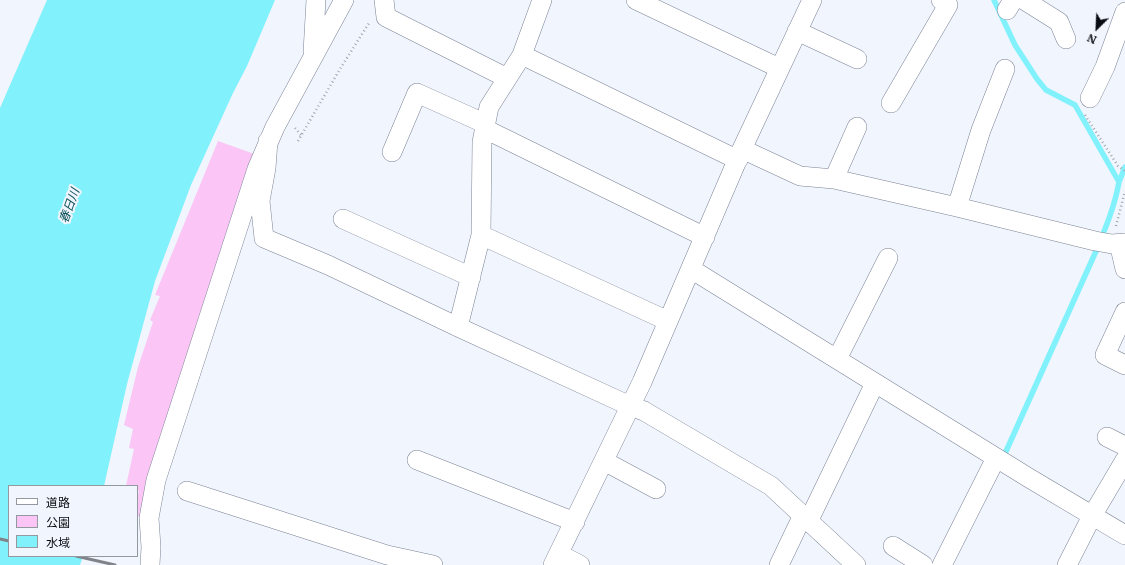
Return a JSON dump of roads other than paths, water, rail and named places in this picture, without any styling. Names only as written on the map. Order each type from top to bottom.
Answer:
[{"type":"street","points":[[313,60],[316,0]]},
{"type":"street","points":[[150,565],[151,547],[149,518],[156,480],[257,169],[268,140],[313,60],[344,0]]},
{"type":"street","points":[[384,0],[386,17],[507,78]]},
{"type":"street","points":[[458,327],[481,235],[482,142],[489,107],[522,54],[542,0]]},
{"type":"street","points":[[636,0],[780,68]]},
{"type":"street","points":[[580,565],[556,560],[630,406],[740,154],[812,0]]},
{"type":"street","points":[[1024,0],[1059,22],[1066,39]]},
{"type":"street","points":[[891,103],[947,2]]},
{"type":"street","points":[[1090,98],[1105,67],[1125,12]]},
{"type":"street","points":[[797,31],[857,59]]},
{"type":"street","points":[[522,54],[740,154],[800,176],[834,179],[1113,243],[1125,269]]},
{"type":"street","points":[[956,207],[980,130],[1005,69]]},
{"type":"street","points":[[392,152],[417,93],[705,237]]},
{"type":"street","points":[[834,179],[857,127]]},
{"type":"street","points":[[268,140],[266,168],[260,202],[264,238],[328,265],[458,327],[630,406],[644,411],[771,486],[856,565]]},
{"type":"street","points":[[343,219],[471,277]]},
{"type":"street","points":[[481,235],[668,321]]},
{"type":"street","points":[[837,359],[888,258]]},
{"type":"street","points":[[691,269],[1002,462],[1125,536]]},
{"type":"street","points":[[1125,312],[1105,355],[1125,365]]},
{"type":"street","points":[[779,565],[805,519],[875,383]]},
{"type":"street","points":[[1107,437],[1125,446]]},
{"type":"street","points":[[417,460],[574,522]]},
{"type":"street","points":[[1067,565],[1092,516],[1125,460]]},
{"type":"street","points":[[604,461],[656,489]]},
{"type":"street","points":[[942,565],[1002,462]]},
{"type":"street","points":[[187,491],[387,555],[433,565]]},
{"type":"street","points":[[893,546],[923,565]]},
{"type":"water","name":"春日川","points":[[47,0],[275,0],[247,66],[191,185],[155,281],[127,384],[104,485],[8,485],[8,557],[83,557],[80,565],[0,565],[0,108]]},
{"type":"waterway","points":[[994,0],[1015,45],[1037,79],[1046,90],[1075,105],[1119,182],[1113,208],[1097,249],[1003,458]]},
{"type":"waterway","points":[[1119,182],[1125,167]]},
{"type":"railway","points":[[0,539],[8,541]]},
{"type":"railway","points":[[80,557],[115,565]]}]
